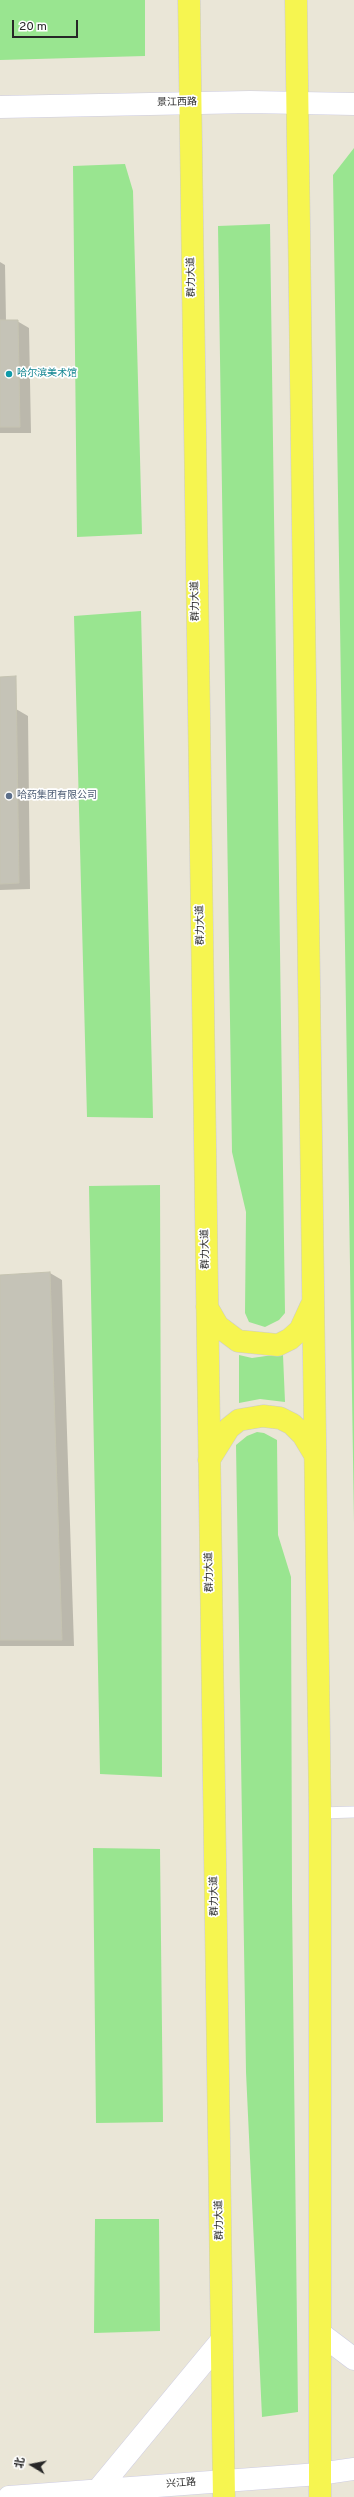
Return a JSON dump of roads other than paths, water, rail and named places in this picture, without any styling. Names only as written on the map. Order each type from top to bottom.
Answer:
[{"type":"main road","name":"群力大道","points":[[189,0],[189,102],[224,2489]]},
{"type":"main road","points":[[296,0],[320,1813],[320,2497]]},
{"type":"main road","name":"景江西路","points":[[0,107],[189,102],[354,104]]},
{"type":"main road","points":[[206,1307],[218,1326],[238,1341],[278,1345],[290,1339],[300,1330],[313,1300]]},
{"type":"main road","points":[[209,1462],[228,1428],[238,1420],[250,1416],[280,1418],[292,1424],[303,1435],[315,1455]]},
{"type":"main road","points":[[321,2334],[354,2359]]},
{"type":"main road","points":[[97,2490],[221,2341]]},
{"type":"main road","name":"兴江路","points":[[9,2497],[97,2490],[224,2489],[354,2469]]},
{"type":"lane","points":[[320,1813],[354,1812]]},
{"type":"place","name":"哈尔滨美术馆","points":[[9,374]]},
{"type":"place","name":"哈药集团有限公司","points":[[9,796]]}]
